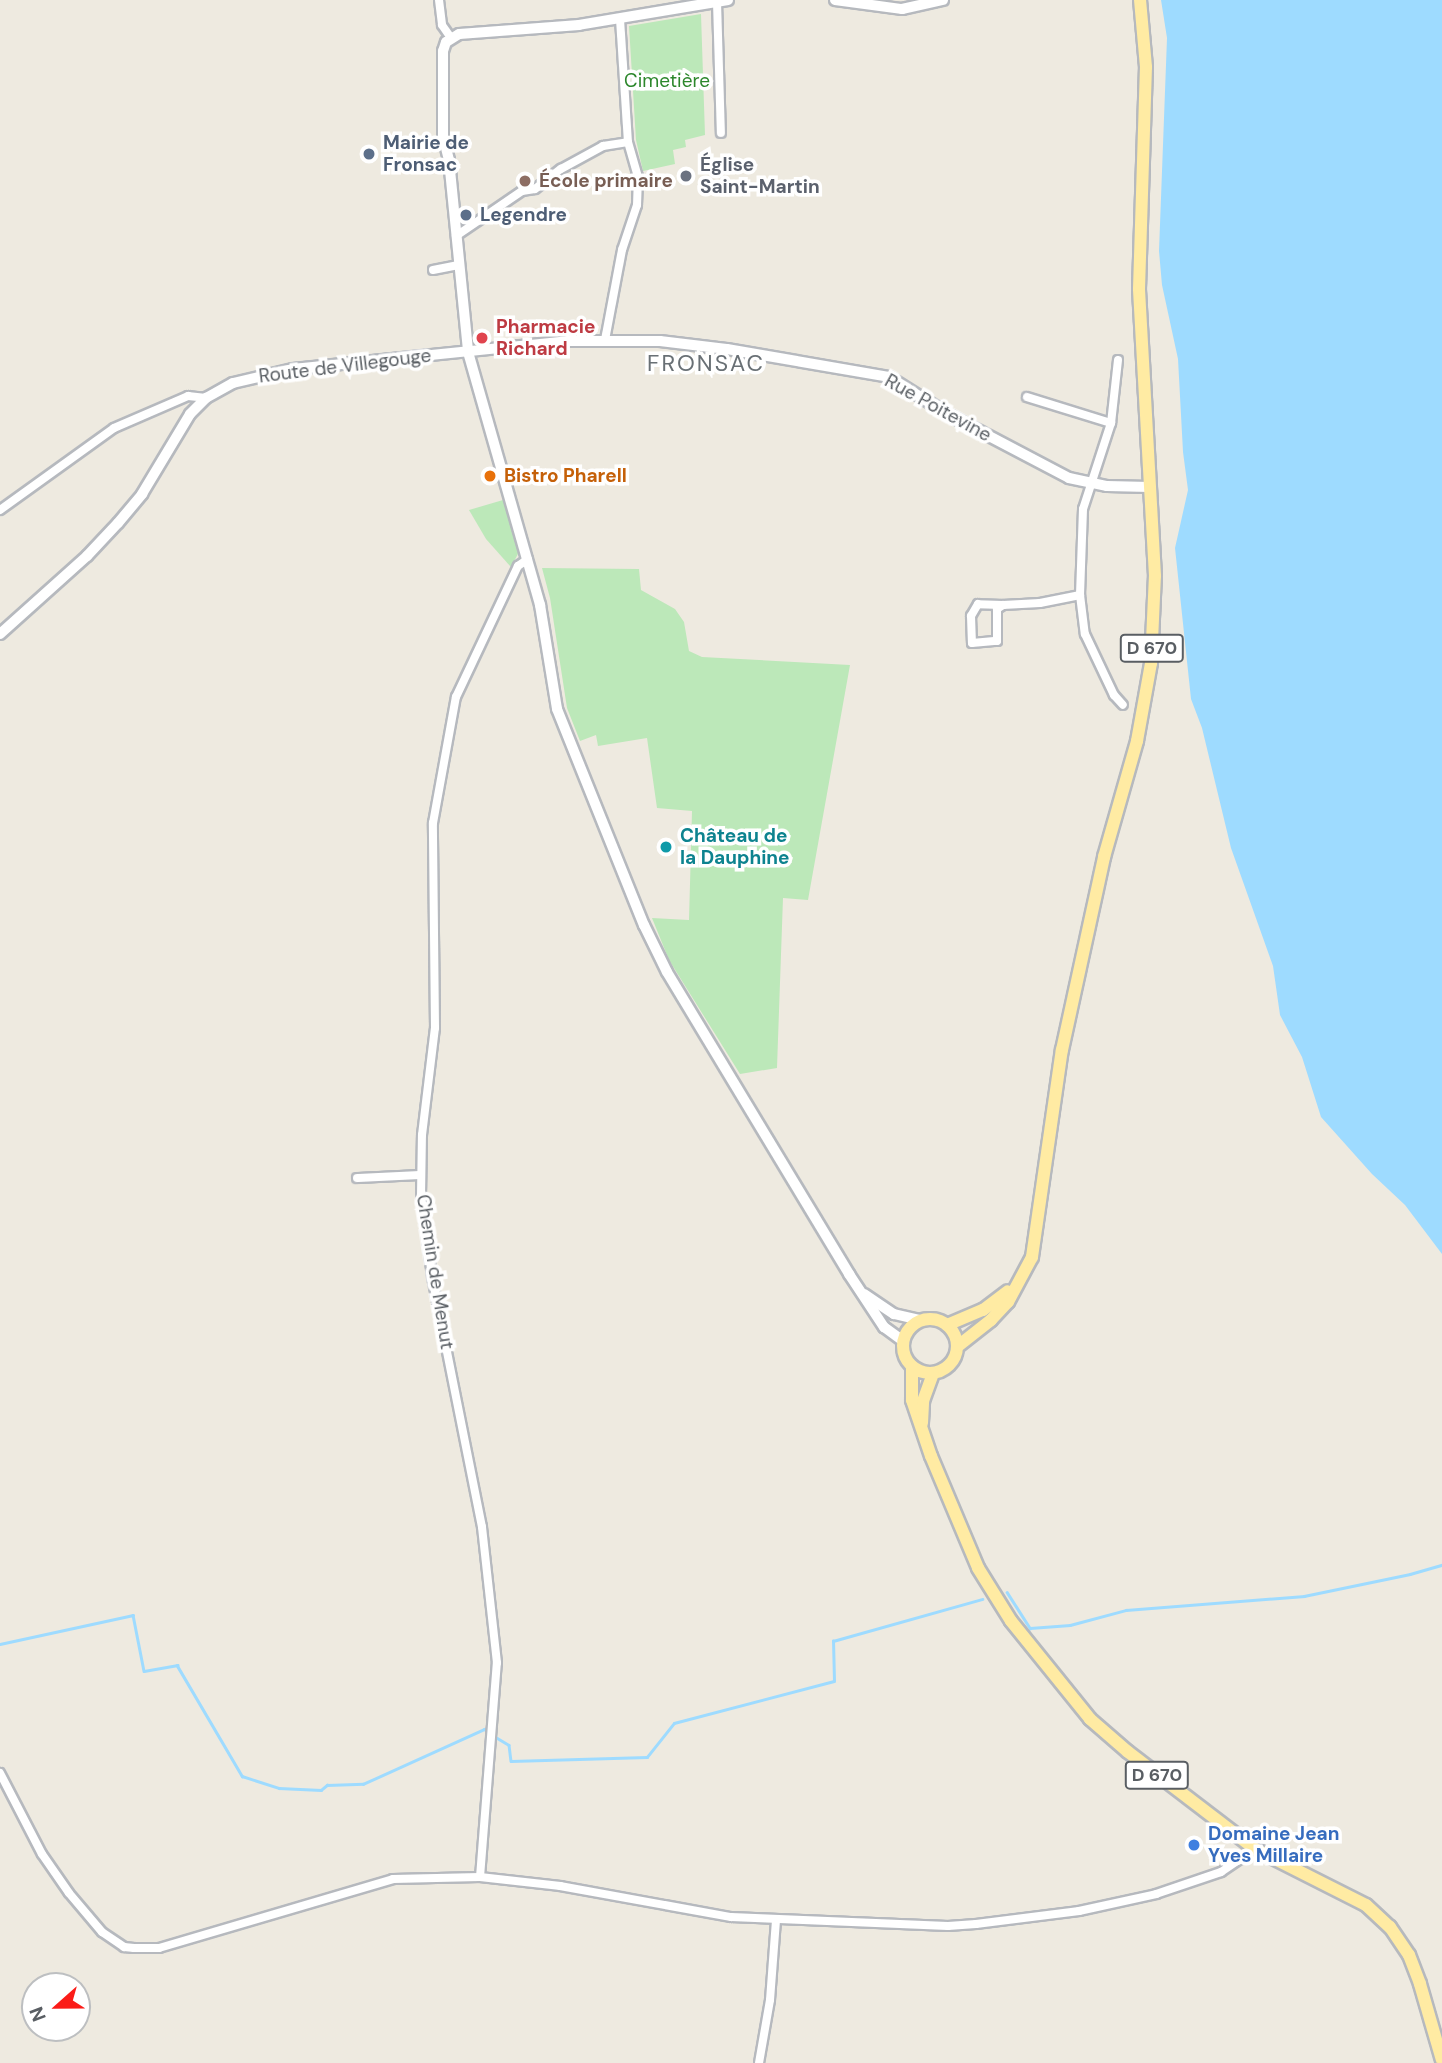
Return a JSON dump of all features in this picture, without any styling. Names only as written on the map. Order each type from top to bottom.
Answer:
[{"type":"main road","name":"D 670","points":[[958,1346],[991,1320],[1008,1302],[1034,1245],[1062,1050],[1091,912],[1144,705],[1155,620],[1139,289],[1146,67],[1140,0]]},
{"type":"main road","name":"D 670","points":[[947,1325],[984,1310],[1019,1281]]},
{"type":"main road","points":[[934,1319],[947,1325],[958,1346],[951,1364],[933,1374],[912,1367],[904,1355],[903,1341],[912,1325],[920,1320],[934,1319]]},
{"type":"main road","name":"D 670","points":[[912,1367],[912,1399],[922,1430],[978,1568],[1011,1621],[1090,1719],[1128,1752],[1255,1849],[1366,1905],[1390,1927],[1409,1955],[1442,2060]]},
{"type":"main road","name":"D 670","points":[[922,1430],[923,1401],[933,1374]]},
{"type":"street","points":[[439,0],[442,25],[451,38]]},
{"type":"street","points":[[729,0],[620,19],[525,30],[469,32],[451,38],[443,51],[443,136],[449,160],[468,352],[540,605],[557,709],[644,925],[667,972],[861,1292],[884,1326],[903,1341]]},
{"type":"street","points":[[835,0],[902,9],[943,0]]},
{"type":"street","points":[[717,2],[721,133]]},
{"type":"street","points":[[605,340],[622,250],[637,205],[638,177],[628,142],[620,19]]},
{"type":"street","points":[[456,236],[522,191],[535,189],[561,169],[603,145],[628,142]]},
{"type":"street","points":[[433,270],[459,265]]},
{"type":"street","name":"Rue Poitevine","points":[[468,352],[605,340],[660,341],[727,349],[889,377],[951,416],[1069,478],[1090,484],[1150,487]]},
{"type":"street","name":"Route de Villegouge","points":[[0,634],[87,556],[118,523],[142,494],[191,414],[206,398],[233,383],[274,372],[468,352]]},
{"type":"street","points":[[1118,360],[1111,424],[1090,484],[1080,541],[1080,595],[1085,634],[1114,695],[1123,705]]},
{"type":"street","points":[[0,510],[114,428],[188,396],[206,398]]},
{"type":"street","points":[[1027,397],[1111,424]]},
{"type":"street","name":"Chemin de Menut","points":[[480,1877],[498,1663],[482,1527],[432,1276],[421,1196],[422,1135],[435,1028],[433,822],[444,748],[456,697],[465,673],[518,566],[528,559]]},
{"type":"street","points":[[1003,605],[997,609],[997,641],[972,643],[971,616],[978,604],[1040,603],[1080,595]]},
{"type":"street","points":[[357,1178],[421,1175]]},
{"type":"street","points":[[861,1292],[894,1314],[920,1320]]},
{"type":"street","points":[[0,1773],[42,1854],[69,1893],[102,1932],[124,1947],[159,1948],[393,1879],[480,1877],[560,1886],[731,1917],[948,1926],[1079,1911],[1198,1882],[1240,1862],[1255,1849]]},
{"type":"street","points":[[759,2063],[769,2000],[776,1920]]},
{"type":"green space","name":"Cimetière","points":[[701,14],[705,135],[685,140],[686,147],[673,150],[675,164],[643,171],[636,140],[629,26]]},
{"type":"green space","points":[[503,500],[519,552],[511,567],[486,539],[469,510]]},
{"type":"green space","points":[[542,568],[639,569],[641,590],[675,609],[684,622],[689,651],[702,657],[850,665],[808,900],[783,898],[777,1068],[740,1074],[669,960],[652,918],[689,920],[692,811],[657,808],[647,738],[598,746],[596,735],[580,741],[567,708],[550,598]]},
{"type":"water","points":[[1161,0],[1442,0],[1442,1254],[1405,1205],[1372,1174],[1321,1117],[1302,1057],[1280,1015],[1273,966],[1231,848],[1202,728],[1191,699],[1175,548],[1188,490],[1178,359],[1162,285],[1159,251],[1167,38]]},
{"type":"waterway","points":[[1007,1592],[1030,1628],[1070,1625],[1126,1610],[1304,1596],[1442,1565]]},
{"type":"waterway","points":[[494,1736],[509,1745],[511,1761],[647,1757],[674,1723],[834,1681],[833,1641],[982,1599]]},
{"type":"waterway","points":[[0,1644],[133,1615],[144,1671],[177,1665],[242,1776],[279,1788],[321,1790],[327,1785],[363,1784],[484,1729],[488,1731]]},
{"type":"place","name":"Mairie de Fronsac","points":[[369,154]]},
{"type":"place","name":"Église Saint-Martin","points":[[686,176]]},
{"type":"place","name":"École primaire","points":[[525,181]]},
{"type":"place","name":"Legendre","points":[[466,215]]},
{"type":"place","name":"Pharmacie Richard","points":[[482,338]]},
{"type":"place","name":"Bistro Pharell","points":[[490,476]]},
{"type":"place","name":"Château de la Dauphine","points":[[666,847]]},
{"type":"place","name":"Domaine Jean Yves Millaire","points":[[1194,1845]]},
{"type":"district","name":"FRONSAC","points":[[706,363]]}]
